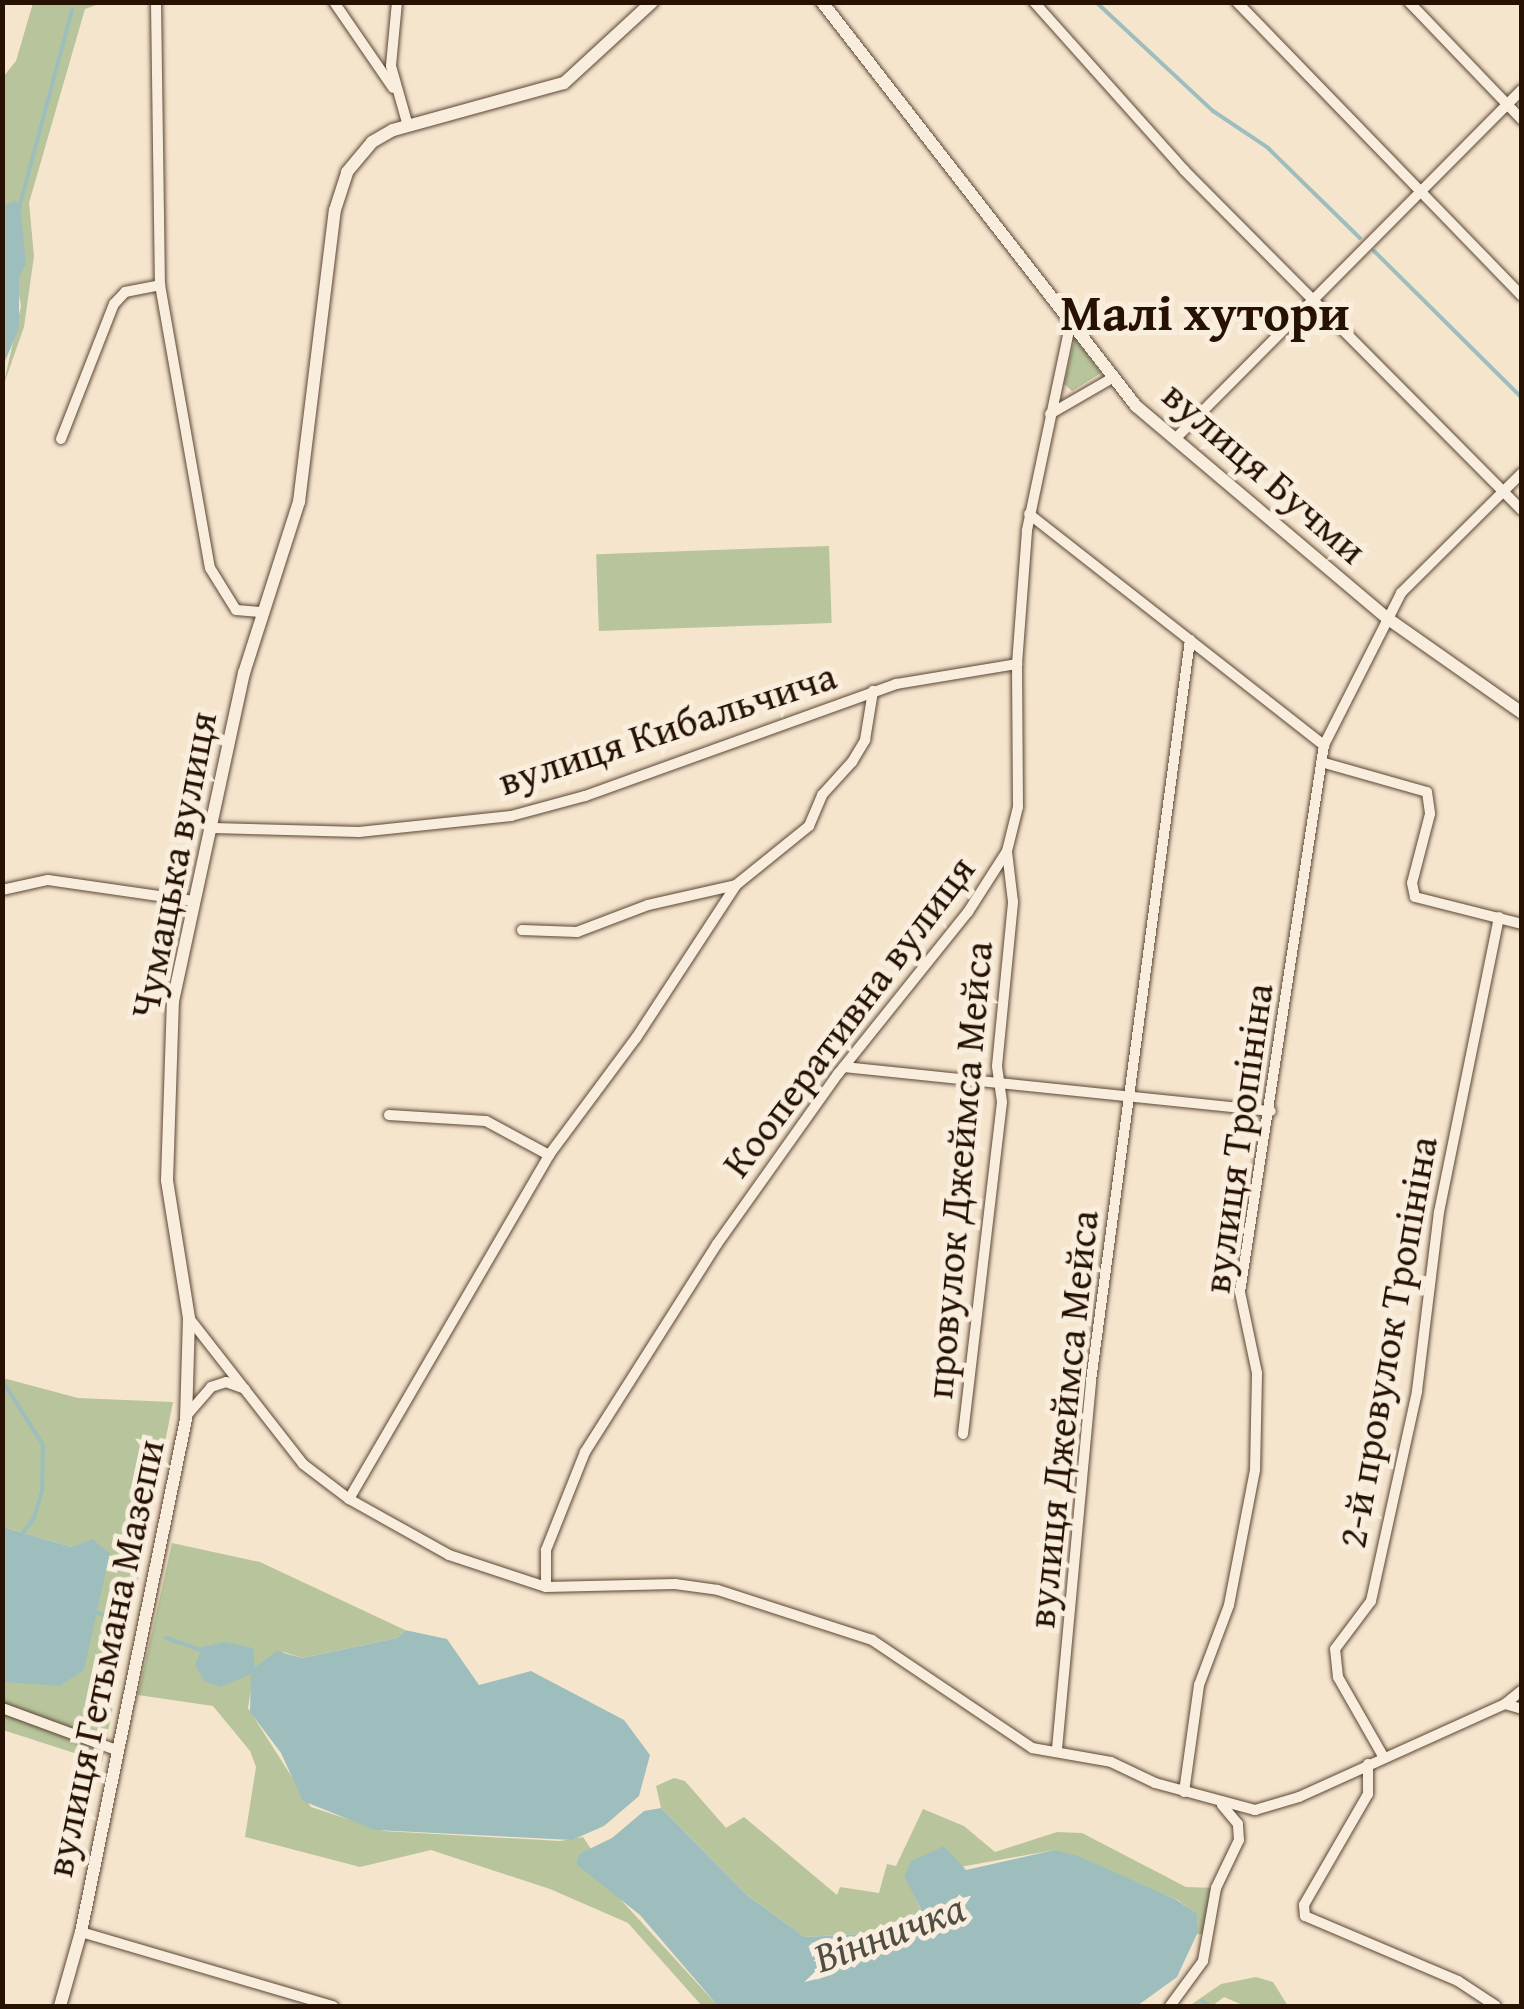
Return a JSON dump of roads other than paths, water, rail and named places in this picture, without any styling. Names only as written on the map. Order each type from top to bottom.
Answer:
[{"type":"street","points":[[156,2],[160,285],[210,568],[236,610],[260,612]]},
{"type":"street","points":[[334,2],[394,89],[408,126]]},
{"type":"street","points":[[394,89],[397,2]]},
{"type":"street","name":"Чумацька вулиця","points":[[188,1318],[167,1180],[172,1001],[260,612],[299,502],[335,210],[346,172],[372,142],[408,126],[564,83],[652,2]]},
{"type":"street","points":[[1034,2],[1184,170],[1316,297],[1522,510]]},
{"type":"street","points":[[1236,2],[1522,296]]},
{"type":"street","points":[[1409,2],[1522,120]]},
{"type":"street","name":"вулиця Бучми","points":[[823,7],[1072,315],[1114,378],[1174,438],[1387,618],[1522,713]]},
{"type":"street","points":[[1174,438],[1522,90]]},
{"type":"street","points":[[61,439],[114,304],[125,292],[160,285]]},
{"type":"street","name":"Кооперативна вулиця","points":[[546,1587],[546,1550],[585,1452],[716,1244],[844,1067],[968,912],[1007,851],[1018,807],[1017,664],[1030,514],[1072,315]]},
{"type":"street","points":[[1050,414],[1114,378]]},
{"type":"street","name":"вулиця Тропініна","points":[[1184,1792],[1199,1686],[1229,1604],[1255,1470],[1256,1373],[1240,1292],[1324,746],[1401,593],[1522,473]]},
{"type":"street","points":[[1030,514],[1324,746]]},
{"type":"street","name":"вулиця Джеймса Мейса","points":[[1057,1749],[1092,1381],[1190,640]]},
{"type":"street","name":"вулиця Кибальчича","points":[[213,828],[359,832],[510,816],[621,784],[872,692],[1017,664]]},
{"type":"street","points":[[349,1500],[549,1155],[636,1038],[736,885],[809,826],[822,796],[865,740],[872,692]]},
{"type":"street","points":[[1320,762],[1427,792],[1430,814],[1412,882],[1416,897],[1522,924]]},
{"type":"street","name":"провулок Джеймса Мейса","points":[[963,1434],[999,1085],[1013,902],[1007,851]]},
{"type":"street","points":[[2,890],[48,880],[193,902]]},
{"type":"street","points":[[522,930],[577,932],[648,905],[736,885]]},
{"type":"street","name":"2-й провулок Тропініна","points":[[1383,1756],[1338,1678],[1335,1649],[1371,1601],[1417,1392],[1439,1212],[1499,918]]},
{"type":"street","points":[[844,1067],[1270,1111]]},
{"type":"street","points":[[389,1115],[486,1121],[549,1155]]},
{"type":"street","points":[[188,1318],[303,1464],[349,1500],[449,1556],[546,1587],[675,1584],[718,1590],[872,1640],[1015,1741],[1057,1749],[1184,1792],[1255,1810],[1506,1704],[1522,1690]]},
{"type":"street","name":"вулиця Гетьмана Мазепи","points":[[60,2006],[81,1932],[186,1418],[188,1318]]},
{"type":"street","points":[[186,1418],[211,1387],[226,1382],[246,1389]]},
{"type":"street","points":[[1506,1704],[1522,1709]]},
{"type":"street","points":[[2,1708],[116,1750]]},
{"type":"street","points":[[1368,1764],[1373,1780],[1368,1794],[1304,1905],[1305,1916],[1458,1981],[1496,2006]]},
{"type":"street","points":[[1170,2006],[1203,1961],[1216,1888],[1240,1840],[1238,1824],[1218,1801]]},
{"type":"street","points":[[81,1932],[333,2006]]},
{"type":"water","points":[[14,201],[20,204],[26,264],[19,277],[19,328],[3,366],[3,206]]},
{"type":"water","points":[[3,1527],[72,1547],[92,1539],[110,1553],[84,1670],[60,1686],[3,1682]]},
{"type":"water","points":[[405,1630],[447,1639],[479,1685],[531,1671],[624,1720],[650,1755],[639,1796],[604,1826],[572,1840],[375,1830],[303,1801],[281,1753],[250,1712],[251,1674],[221,1687],[204,1681],[195,1665],[202,1647],[225,1642],[253,1648],[255,1667],[277,1651],[302,1658],[397,1638]]},
{"type":"water","points":[[661,1808],[748,1896],[805,1937],[877,1933],[901,1924],[921,1909],[904,1877],[911,1861],[944,1846],[966,1870],[1054,1850],[1078,1856],[1177,1900],[1197,1914],[1197,1934],[1177,1977],[1137,2006],[718,2006],[640,1915],[576,1864],[579,1854],[612,1838],[644,1811]]},
{"type":"waterway","points":[[1096,2],[1213,111],[1267,147],[1360,238]]},
{"type":"waterway","points":[[19,208],[72,10]]},
{"type":"waterway","points":[[1374,251],[1522,398]]},
{"type":"waterway","points":[[2,1380],[43,1445],[42,1491],[34,1518],[18,1539]]},
{"type":"waterway","points":[[97,1613],[114,1618]]},
{"type":"waterway","name":"Вінничка","points":[[166,1638],[204,1651]]},
{"type":"waterway","name":"Вінничка","points":[[1202,2001],[1210,2006]]},
{"type":"district","name":"Малі хутори","points":[[1205,312]]}]
